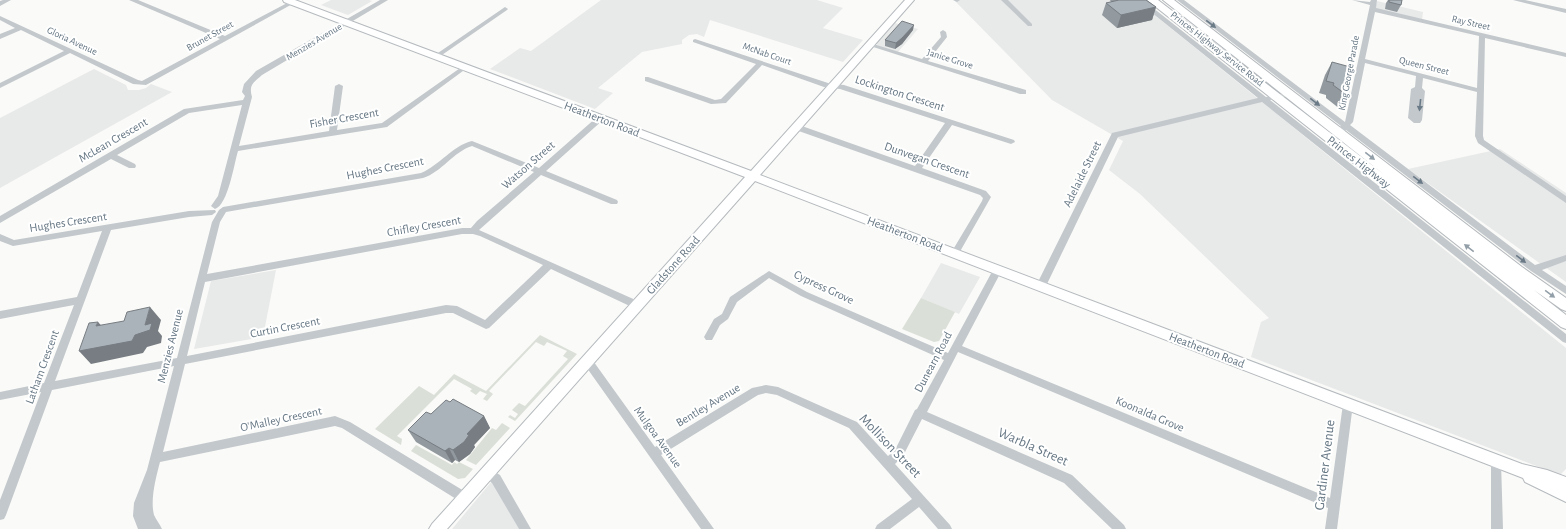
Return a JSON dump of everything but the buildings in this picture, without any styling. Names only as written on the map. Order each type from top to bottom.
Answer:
[{"type":"highway","name":"Princes Highway","points":[[1152,0],[1270,98],[1325,136],[1566,323]]},
{"type":"highway","name":"Princes Highway","points":[[1175,2],[1290,93],[1343,129],[1517,271],[1566,306]]},
{"type":"main road","name":"Gladstone Road","points":[[437,529],[909,0]]},
{"type":"main road","name":"Heatherton Road","points":[[290,1],[955,253],[1522,471],[1547,477],[1566,484]]},
{"type":"main road","name":"Heatherton Road","points":[[1522,471],[1532,479],[1566,495]]},
{"type":"street","points":[[0,4],[8,0]]},
{"type":"street","points":[[132,0],[225,39]]},
{"type":"street","name":"Menzies Avenue","points":[[144,529],[139,515],[140,505],[156,458],[247,98],[259,77],[281,61],[385,0]]},
{"type":"street","points":[[1004,0],[1030,24]]},
{"type":"street","name":"Princes Highway Service Road","points":[[1139,0],[1270,98]]},
{"type":"street","name":"Ray Street","points":[[1355,0],[1482,36],[1566,55]]},
{"type":"street","points":[[1516,0],[1566,11]]},
{"type":"street","name":"Brunet Street","points":[[136,82],[143,83],[148,81],[225,39],[290,1]]},
{"type":"street","name":"Princes Highway","points":[[1175,2],[1192,9],[1343,129],[1566,291]]},
{"type":"street","name":"King George Parade","points":[[1343,129],[1350,118],[1373,4]]},
{"type":"street","points":[[436,56],[505,10]]},
{"type":"street","name":"Gloria Avenue","points":[[0,18],[136,82]]},
{"type":"street","points":[[0,37],[20,28]]},
{"type":"street","points":[[924,61],[944,37],[943,32]]},
{"type":"street","points":[[1482,36],[1480,141],[1566,200]]},
{"type":"street","name":"McNab Court","points":[[695,41],[833,85]]},
{"type":"street","name":"Janice Grove","points":[[870,45],[1023,92]]},
{"type":"street","points":[[0,86],[69,51]]},
{"type":"street","name":"Queen Street","points":[[1362,60],[1481,91]]},
{"type":"street","points":[[648,79],[714,102],[723,101],[761,62]]},
{"type":"street","name":"Fisher Crescent","points":[[235,149],[384,125],[466,67]]},
{"type":"street","points":[[1418,88],[1420,75]]},
{"type":"street","name":"Lockington Crescent","points":[[833,85],[950,122],[917,169]]},
{"type":"street","points":[[333,133],[339,86]]},
{"type":"street","points":[[1270,98],[1290,93]]},
{"type":"street","name":"McLean Crescent","points":[[0,220],[187,111],[247,98]]},
{"type":"street","name":"Adelaide Street","points":[[1041,286],[1115,135],[1270,98]]},
{"type":"street","name":"Princes Highway","points":[[1270,98],[1565,338]]},
{"type":"street","name":"Watson Street","points":[[473,231],[480,223],[600,119]]},
{"type":"street","points":[[950,122],[1011,142]]},
{"type":"street","name":"Dunvegan Crescent","points":[[796,127],[981,192],[986,197],[986,201],[955,253]]},
{"type":"street","points":[[1325,136],[1343,129]]},
{"type":"street","name":"Hughes Crescent","points":[[0,237],[13,243],[423,175],[432,171],[469,143],[475,144],[614,202]]},
{"type":"street","points":[[111,155],[132,166]]},
{"type":"street","name":"Latham Crescent","points":[[0,515],[108,227]]},
{"type":"street","name":"Chifley Crescent","points":[[201,278],[462,231],[473,231],[483,234],[637,305]]},
{"type":"street","points":[[1534,269],[1566,258]]},
{"type":"street","name":"Curtin Crescent","points":[[0,396],[446,309],[454,309],[486,325],[549,265]]},
{"type":"street","name":"Dunearn Road","points":[[888,463],[899,453],[919,413],[997,270]]},
{"type":"street","name":"Cypress Grove","points":[[709,337],[716,322],[725,316],[733,300],[769,274],[804,294],[950,358]]},
{"type":"street","points":[[0,315],[80,300]]},
{"type":"street","name":"Koonalda Grove","points":[[955,347],[1335,506]]},
{"type":"street","name":"Mulgoa Avenue","points":[[587,361],[708,529]]},
{"type":"street","name":"Bentley Avenue","points":[[654,453],[756,391],[766,389],[778,391]]},
{"type":"street","name":"Mollison Street","points":[[778,391],[853,425],[946,529]]},
{"type":"street","name":"Gardiner Avenue","points":[[1335,528],[1335,506],[1348,404]]},
{"type":"street","name":"Warbla Street","points":[[919,413],[1068,479],[1120,529]]},
{"type":"street","name":"O'Malley Crescent","points":[[156,458],[335,421],[346,424],[465,498]]},
{"type":"street","points":[[1496,461],[1497,529]]},
{"type":"street","points":[[487,472],[496,479],[525,529]]},
{"type":"street","name":"Menzies Avenue","points":[[150,477],[147,512],[156,529]]},
{"type":"street","points":[[881,529],[919,500]]},
{"type":"shaded area","points":[[331,0],[372,1],[348,15],[321,5]]},
{"type":"shaded area","points":[[601,0],[817,0],[843,8],[823,28],[863,40],[843,62],[710,20],[704,37],[697,34],[689,35],[682,40],[682,44],[642,52],[598,88],[613,93],[595,109],[490,69],[520,48],[531,51]]},
{"type":"shaded area","points":[[954,0],[1136,0],[1566,348],[1566,469],[1560,475],[1251,357],[1261,322],[1269,318],[1140,194],[1109,170],[1123,141],[1052,100]]},
{"type":"shaded area","points":[[1377,1],[1423,12],[1422,20],[1375,9]]},
{"type":"shaded area","points":[[895,23],[918,29],[898,52],[878,46],[876,43]]},
{"type":"shaded area","points":[[94,69],[126,85],[128,90],[139,90],[146,88],[151,84],[172,92],[0,188],[0,118]]},
{"type":"shaded area","points":[[1500,149],[1566,193],[1566,282],[1408,169]]},
{"type":"shaded area","points":[[941,263],[980,277],[959,314],[921,298]]},
{"type":"shaded area","points":[[276,270],[263,337],[194,349],[211,281]]},
{"type":"shaded area","points":[[921,298],[955,312],[939,341],[934,342],[902,329]]},
{"type":"shaded area","points":[[540,335],[577,354],[515,421],[508,417],[510,415],[515,418],[518,414],[512,410],[519,403],[525,406],[568,359],[563,356],[567,351],[547,342],[544,346],[536,342],[489,391],[493,394],[487,401],[483,399],[487,394],[480,391],[476,395],[470,391],[472,389],[454,379],[397,436],[402,439],[401,445],[375,429],[419,386],[434,395],[454,374],[486,391]]},
{"type":"shaded area","points":[[502,423],[510,428],[476,465],[466,460],[492,428],[496,430]]},
{"type":"shaded area","points":[[416,445],[452,465],[454,462],[457,464],[459,462],[473,469],[465,478],[458,479],[411,451]]},
{"type":"shaded area","points":[[492,481],[519,529],[452,529]]}]
